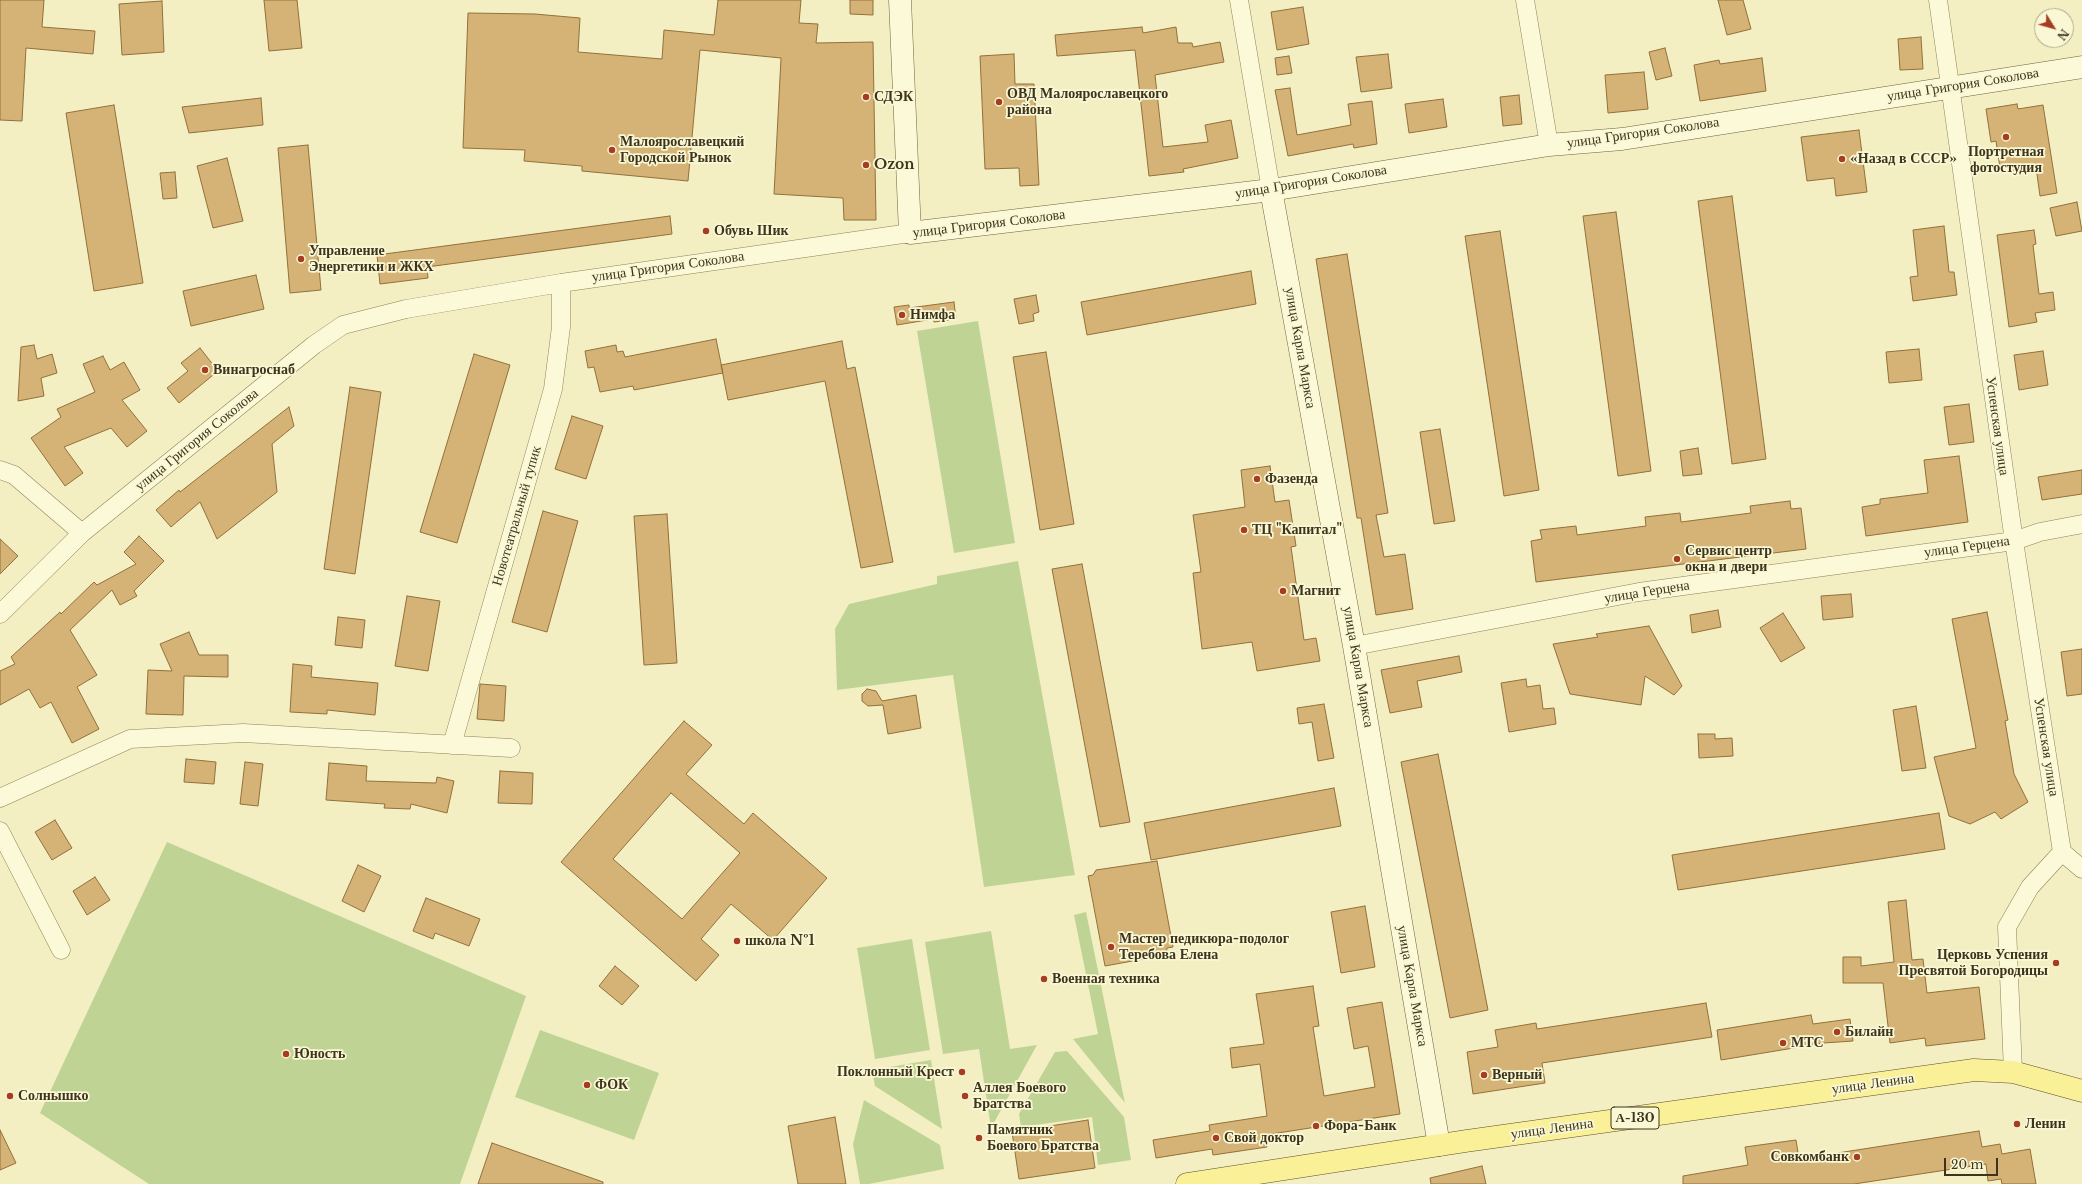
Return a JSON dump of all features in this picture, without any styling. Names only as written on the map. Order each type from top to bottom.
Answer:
[{"type":"main road","points":[[900,0],[910,233]]},
{"type":"main road","name":"улица Григория Соколова","points":[[910,233],[1271,190],[1549,145],[1622,139],[1949,86],[2082,67]]},
{"type":"main road","name":"улица Карла Маркса","points":[[1271,190],[1354,646],[1439,1145]]},
{"type":"main road","name":"улица Ленина","points":[[1187,1184],[1439,1145],[1974,1070],[2013,1072],[2082,1091]]},
{"type":"street","name":"улица Карла Маркса","points":[[1239,0],[1271,190]]},
{"type":"street","points":[[1525,0],[1549,145]]},
{"type":"street","name":"Успенская улица","points":[[1938,0],[2014,541],[2062,852]]},
{"type":"street","name":"улица Григория Соколова","points":[[0,614],[82,533],[314,345],[343,325],[406,309],[561,283],[910,233]]},
{"type":"street","name":"Новотеатральный тупик","points":[[452,745],[553,389],[561,327],[561,283]]},
{"type":"street","points":[[0,470],[14,475],[82,533]]},
{"type":"street","name":"улица Герцена","points":[[1354,646],[1639,592],[2014,541],[2040,532],[2082,524]]},
{"type":"street","points":[[0,798],[130,739],[243,734],[510,748]]},
{"type":"street","points":[[0,831],[61,950]]},
{"type":"street","points":[[2013,1072],[2007,927],[2030,887],[2062,852],[2082,868]]},
{"type":"green space","points":[[978,321],[1015,543],[954,553],[917,331]]},
{"type":"green space","points":[[1018,561],[1075,875],[984,887],[953,675],[837,690],[835,629],[849,604],[937,584],[937,576]]},
{"type":"green space","name":"Юность","points":[[167,842],[526,996],[460,1184],[149,1184],[40,1113]]},
{"type":"green space","points":[[1086,912],[1125,1103],[1073,1039],[1098,1034],[1074,915]]},
{"type":"green space","points":[[991,931],[1010,1049],[1037,1045],[991,1128],[979,1049],[943,1054],[925,942]]},
{"type":"green space","points":[[912,939],[930,1050],[875,1059],[857,948]]},
{"type":"green space","name":"ФОК","points":[[540,1030],[659,1073],[634,1140],[515,1097]]},
{"type":"green space","points":[[1067,1051],[1124,1117],[1131,1160],[1098,1165],[1092,1117],[1021,1127],[1019,1114],[1055,1052]]},
{"type":"green space","points":[[931,1060],[942,1129],[875,1086],[872,1070]]},
{"type":"green space","points":[[864,1100],[940,1145],[944,1169],[869,1184],[860,1184],[853,1144]]},
{"type":"building","points":[[0,0],[44,0],[42,27],[95,31],[93,54],[26,48],[22,121],[0,120]]},
{"type":"building","points":[[264,0],[297,0],[302,48],[269,51]]},
{"type":"building","points":[[718,0],[801,0],[799,23],[818,24],[816,43],[873,42],[876,220],[844,220],[843,198],[774,194],[781,58],[700,50],[688,181],[582,171],[582,166],[524,161],[525,150],[463,148],[468,13],[535,14],[580,18],[578,52],[662,59],[664,30],[714,35]]},
{"type":"building","points":[[850,0],[873,0],[873,15],[850,14]]},
{"type":"building","points":[[1718,0],[1743,0],[1751,29],[1727,35]]},
{"type":"building","points":[[162,1],[164,52],[122,55],[119,4]]},
{"type":"building","points":[[1303,7],[1309,44],[1277,50],[1271,12]]},
{"type":"building","points":[[1142,27],[1143,33],[1176,27],[1178,43],[1192,43],[1193,47],[1220,42],[1224,62],[1155,75],[1163,147],[1208,142],[1205,125],[1231,120],[1238,158],[1183,169],[1184,172],[1149,176],[1135,50],[1057,56],[1055,35]]},
{"type":"building","points":[[1921,37],[1923,69],[1900,70],[1898,39]]},
{"type":"building","points":[[1665,48],[1672,76],[1656,80],[1649,52]]},
{"type":"building","name":"ОВД Малоярославецкого района","points":[[1014,54],[1015,84],[1034,84],[1039,185],[1020,186],[1019,168],[985,169],[980,56]]},
{"type":"building","points":[[1388,54],[1392,88],[1361,92],[1356,57]]},
{"type":"building","points":[[1289,56],[1292,73],[1277,75],[1275,58]]},
{"type":"building","points":[[1762,58],[1766,91],[1700,101],[1694,65],[1719,60],[1720,64]]},
{"type":"building","points":[[1644,72],[1648,109],[1608,113],[1605,75]]},
{"type":"building","points":[[1290,88],[1297,135],[1351,125],[1348,104],[1372,101],[1377,144],[1354,148],[1353,144],[1288,156],[1275,90]]},
{"type":"building","points":[[1519,95],[1522,124],[1503,126],[1500,97]]},
{"type":"building","points":[[261,98],[263,125],[189,133],[182,107]]},
{"type":"building","points":[[1443,99],[1447,127],[1409,133],[1405,104]]},
{"type":"building","points":[[2017,104],[2018,109],[2043,105],[2057,193],[2040,196],[2036,167],[2009,171],[2008,167],[2000,168],[1996,141],[1991,142],[1986,109]]},
{"type":"building","points":[[114,105],[143,283],[94,291],[66,113]]},
{"type":"building","points":[[1859,130],[1867,192],[1836,196],[1834,178],[1807,181],[1801,137]]},
{"type":"building","points":[[308,145],[321,290],[290,293],[278,148]]},
{"type":"building","points":[[227,158],[243,221],[213,228],[197,166]]},
{"type":"building","points":[[175,172],[177,198],[163,199],[160,173]]},
{"type":"building","points":[[1732,196],[1766,459],[1732,464],[1698,201]]},
{"type":"building","points":[[2077,202],[2082,231],[2056,236],[2050,208]]},
{"type":"building","points":[[1616,212],[1651,471],[1618,476],[1583,216]]},
{"type":"building","points":[[670,216],[672,234],[427,267],[428,278],[380,284],[377,255]]},
{"type":"building","points":[[1944,226],[1949,272],[1954,272],[1957,295],[1913,301],[1910,277],[1918,276],[1913,230]]},
{"type":"building","points":[[2034,230],[2036,244],[2033,245],[2039,294],[2053,292],[2055,310],[2035,313],[2037,322],[2009,327],[1997,235]]},
{"type":"building","points":[[1500,231],[1539,490],[1504,496],[1465,236]]},
{"type":"building","points":[[1347,254],[1388,513],[1376,515],[1384,557],[1405,554],[1413,609],[1376,615],[1361,518],[1357,518],[1316,259]]},
{"type":"building","points":[[1251,271],[1256,304],[1087,335],[1081,302]]},
{"type":"building","points":[[256,275],[264,309],[191,326],[183,291]]},
{"type":"building","points":[[1036,295],[1039,312],[1033,314],[1034,321],[1019,324],[1014,299]]},
{"type":"building","points":[[954,302],[956,319],[934,322],[933,319],[897,325],[894,307],[909,305],[909,308]]},
{"type":"building","points":[[716,339],[723,373],[634,390],[633,386],[600,392],[594,367],[588,368],[585,351],[616,345],[617,352],[623,351],[625,357]]},
{"type":"building","points":[[842,341],[847,369],[855,367],[893,562],[861,568],[825,381],[728,400],[721,365]]},
{"type":"building","points":[[34,345],[37,359],[52,354],[57,373],[41,378],[44,396],[18,401],[21,347]]},
{"type":"building","points":[[200,348],[218,371],[179,403],[167,388],[188,371],[181,363]]},
{"type":"building","points":[[1919,349],[1922,380],[1889,383],[1886,352]]},
{"type":"building","points":[[2043,351],[2048,385],[2019,390],[2014,355]]},
{"type":"building","points":[[1046,352],[1074,524],[1040,530],[1013,357]]},
{"type":"building","points":[[474,354],[510,365],[457,543],[420,532]]},
{"type":"building","points":[[103,356],[110,370],[124,362],[140,390],[122,400],[147,431],[127,447],[111,428],[64,447],[83,473],[65,486],[31,438],[61,417],[57,409],[95,392],[83,364]]},
{"type":"building","points":[[350,387],[381,392],[355,574],[324,569]]},
{"type":"building","points":[[1969,404],[1974,442],[1949,445],[1944,407]]},
{"type":"building","points":[[289,407],[294,426],[272,444],[277,492],[217,539],[200,502],[171,527],[156,510],[179,490],[180,492]]},
{"type":"building","points":[[572,416],[603,426],[586,479],[555,469]]},
{"type":"building","points":[[1440,429],[1455,521],[1434,524],[1420,432]]},
{"type":"building","points":[[1698,448],[1702,474],[1683,476],[1680,451]]},
{"type":"building","points":[[1959,456],[1968,522],[1866,536],[1862,507],[1880,504],[1880,499],[1928,493],[1924,460]]},
{"type":"building","points":[[1270,466],[1275,502],[1289,500],[1296,546],[1291,547],[1304,640],[1316,638],[1320,661],[1257,671],[1252,642],[1202,649],[1193,573],[1201,572],[1193,515],[1245,507],[1241,470]]},
{"type":"building","points":[[2082,470],[2082,494],[2042,500],[2038,477]]},
{"type":"building","points":[[1790,501],[1791,509],[1801,508],[1806,549],[1536,582],[1531,541],[1542,539],[1540,530],[1576,526],[1577,535],[1646,526],[1645,517],[1680,513],[1681,522],[1751,513],[1750,506]]},
{"type":"building","points":[[543,511],[578,521],[547,632],[512,622]]},
{"type":"building","points":[[667,514],[677,663],[644,665],[634,516]]},
{"type":"building","points":[[139,536],[164,561],[134,591],[137,596],[120,605],[112,590],[70,630],[97,675],[77,687],[99,729],[72,743],[51,702],[40,708],[29,689],[0,705],[0,671],[15,664],[11,657],[60,612],[61,614],[94,582],[97,585],[136,564],[124,552]]},
{"type":"building","points":[[0,539],[18,556],[0,574]]},
{"type":"building","points":[[1082,564],[1130,822],[1100,827],[1052,569]]},
{"type":"building","points":[[1851,594],[1853,617],[1823,620],[1821,596]]},
{"type":"building","points":[[407,596],[440,601],[428,671],[395,666]]},
{"type":"building","points":[[1718,610],[1721,627],[1692,633],[1690,615]]},
{"type":"building","points":[[1987,612],[2008,720],[2005,721],[2014,774],[2028,802],[2001,819],[1995,812],[1970,824],[1949,816],[1934,757],[1976,748],[1952,619]]},
{"type":"building","points":[[1783,613],[1805,648],[1781,662],[1760,628]]},
{"type":"building","points":[[338,617],[365,620],[362,648],[335,645]]},
{"type":"building","points":[[1649,626],[1682,686],[1674,695],[1645,676],[1641,705],[1570,694],[1553,644],[1598,637],[1596,634]]},
{"type":"building","points":[[189,632],[199,655],[228,655],[228,677],[184,676],[183,715],[146,714],[148,670],[172,671],[160,644]]},
{"type":"building","points":[[2082,649],[2082,694],[2067,696],[2061,652]]},
{"type":"building","points":[[1459,656],[1462,672],[1417,681],[1422,707],[1390,713],[1381,670]]},
{"type":"building","points":[[293,664],[312,666],[311,677],[378,683],[375,715],[327,710],[327,714],[290,712]]},
{"type":"building","points":[[1526,679],[1527,687],[1540,685],[1543,709],[1554,708],[1556,724],[1509,732],[1501,683]]},
{"type":"building","points":[[480,684],[506,686],[504,721],[477,719]]},
{"type":"building","points":[[867,689],[876,691],[882,701],[916,695],[921,728],[888,734],[883,705],[868,706],[862,701],[862,694]]},
{"type":"building","points":[[1324,704],[1334,758],[1318,761],[1312,722],[1299,724],[1297,708]]},
{"type":"building","points":[[1916,706],[1926,768],[1902,771],[1893,710]]},
{"type":"building","points":[[684,721],[712,745],[686,774],[744,824],[753,813],[827,878],[773,940],[731,904],[701,939],[719,955],[696,981],[561,862]],"holes":[[[671,793],[740,853],[682,919],[613,859]]]},
{"type":"building","points":[[1698,734],[1715,734],[1715,739],[1732,738],[1733,756],[1699,758]]},
{"type":"building","points":[[1438,754],[1488,1010],[1450,1018],[1401,762]]},
{"type":"building","points":[[186,759],[216,762],[214,784],[184,782]]},
{"type":"building","points":[[245,762],[263,764],[258,806],[240,804]]},
{"type":"building","points":[[329,763],[367,766],[366,781],[436,783],[437,777],[454,781],[447,813],[411,804],[410,809],[384,808],[385,804],[326,800]]},
{"type":"building","points":[[500,771],[533,773],[532,804],[498,803]]},
{"type":"building","points":[[1334,788],[1341,826],[1151,860],[1144,823]]},
{"type":"building","points":[[1939,813],[1945,849],[1678,890],[1672,855]]},
{"type":"building","points":[[55,820],[72,848],[52,860],[35,832]]},
{"type":"building","points":[[1157,861],[1173,947],[1167,948],[1166,955],[1105,966],[1088,876],[1093,875],[1096,870]]},
{"type":"building","points":[[358,865],[381,876],[364,912],[342,901]]},
{"type":"building","points":[[95,877],[110,900],[87,915],[73,891]]},
{"type":"building","points":[[426,898],[480,919],[469,946],[435,933],[433,939],[413,931]]},
{"type":"building","points":[[1906,900],[1912,960],[1923,959],[1927,993],[1979,987],[1985,1039],[1926,1046],[1925,1038],[1890,1043],[1883,983],[1843,983],[1843,957],[1861,957],[1861,966],[1894,962],[1888,902]]},
{"type":"building","points":[[1365,906],[1375,967],[1341,973],[1331,912]]},
{"type":"building","points":[[615,966],[639,986],[622,1005],[599,986]]},
{"type":"building","points":[[1313,986],[1319,1026],[1313,1027],[1324,1096],[1375,1087],[1368,1046],[1354,1049],[1347,1008],[1382,1002],[1400,1114],[1265,1135],[1267,1147],[1213,1155],[1212,1149],[1156,1158],[1153,1140],[1210,1131],[1209,1125],[1267,1116],[1260,1064],[1232,1068],[1230,1048],[1264,1044],[1256,994]]},
{"type":"building","points":[[1706,1003],[1712,1037],[1542,1063],[1545,1083],[1473,1094],[1467,1052],[1498,1047],[1495,1030],[1536,1023],[1537,1029]]},
{"type":"building","points":[[1811,1015],[1813,1024],[1850,1019],[1853,1041],[1824,1043],[1721,1060],[1717,1030]]},
{"type":"building","points":[[835,1117],[846,1184],[798,1184],[788,1126]]},
{"type":"building","points":[[1088,1120],[1095,1168],[1019,1179],[1012,1132]]},
{"type":"building","points":[[0,1130],[16,1163],[0,1170]]},
{"type":"building","points":[[1979,1131],[1982,1147],[2000,1144],[2002,1154],[2030,1149],[2036,1184],[2002,1184],[2001,1179],[1988,1181],[1986,1164],[1854,1184],[1683,1184],[1683,1176],[1748,1165],[1745,1147],[1796,1140],[1799,1159]]},
{"type":"building","points":[[492,1143],[603,1182],[603,1184],[478,1184]]},
{"type":"building","points":[[1482,1166],[1486,1184],[1431,1184],[1430,1178]]},
{"type":"place","name":"СДЭК","points":[[866,97]]},
{"type":"place","name":"ОВД Малоярославецкого района","points":[[999,102]]},
{"type":"place","name":"Портретная фотостудия","points":[[2006,137]]},
{"type":"place","name":"Малоярославецкий Городской Рынок","points":[[612,150]]},
{"type":"place","name":"«Назад в СССР»","points":[[1842,159]]},
{"type":"place","name":"Ozon","points":[[866,165]]},
{"type":"place","name":"Обувь Шик","points":[[706,231]]},
{"type":"place","name":"Управление Энергетики и ЖКХ","points":[[301,259]]},
{"type":"place","name":"Нимфа","points":[[902,315]]},
{"type":"place","name":"Винагроснаб","points":[[205,370]]},
{"type":"place","name":"Фазенда","points":[[1257,479]]},
{"type":"place","name":"ТЦ \"Капитал\"","points":[[1244,530]]},
{"type":"place","name":"Сервис центр окна и двери","points":[[1677,559]]},
{"type":"place","name":"Магнит","points":[[1283,591]]},
{"type":"place","name":"школа №1","points":[[737,941]]},
{"type":"place","name":"Мастер педикюра-подолог Теребова Елена","points":[[1111,947]]},
{"type":"place","name":"Церковь Успения Пресвятой Богородицы","points":[[2056,963]]},
{"type":"place","name":"Военная техника","points":[[1044,979]]},
{"type":"place","name":"Билайн","points":[[1837,1032]]},
{"type":"place","name":"МТС","points":[[1783,1043]]},
{"type":"place","name":"Юность","points":[[286,1054]]},
{"type":"place","name":"Поклонный Крест","points":[[962,1072]]},
{"type":"place","name":"Верный","points":[[1484,1075]]},
{"type":"place","name":"ФОК","points":[[587,1085]]},
{"type":"place","name":"Солнышко","points":[[10,1096]]},
{"type":"place","name":"Аллея Боевого Братства","points":[[965,1096]]},
{"type":"place","name":"Ленин","points":[[2017,1124]]},
{"type":"place","name":"Фора-Банк","points":[[1316,1126]]},
{"type":"place","name":"Памятник Боевого Братства","points":[[979,1138]]},
{"type":"place","name":"Свой доктор","points":[[1216,1138]]},
{"type":"place","name":"Совкомбанк","points":[[1857,1157]]}]
